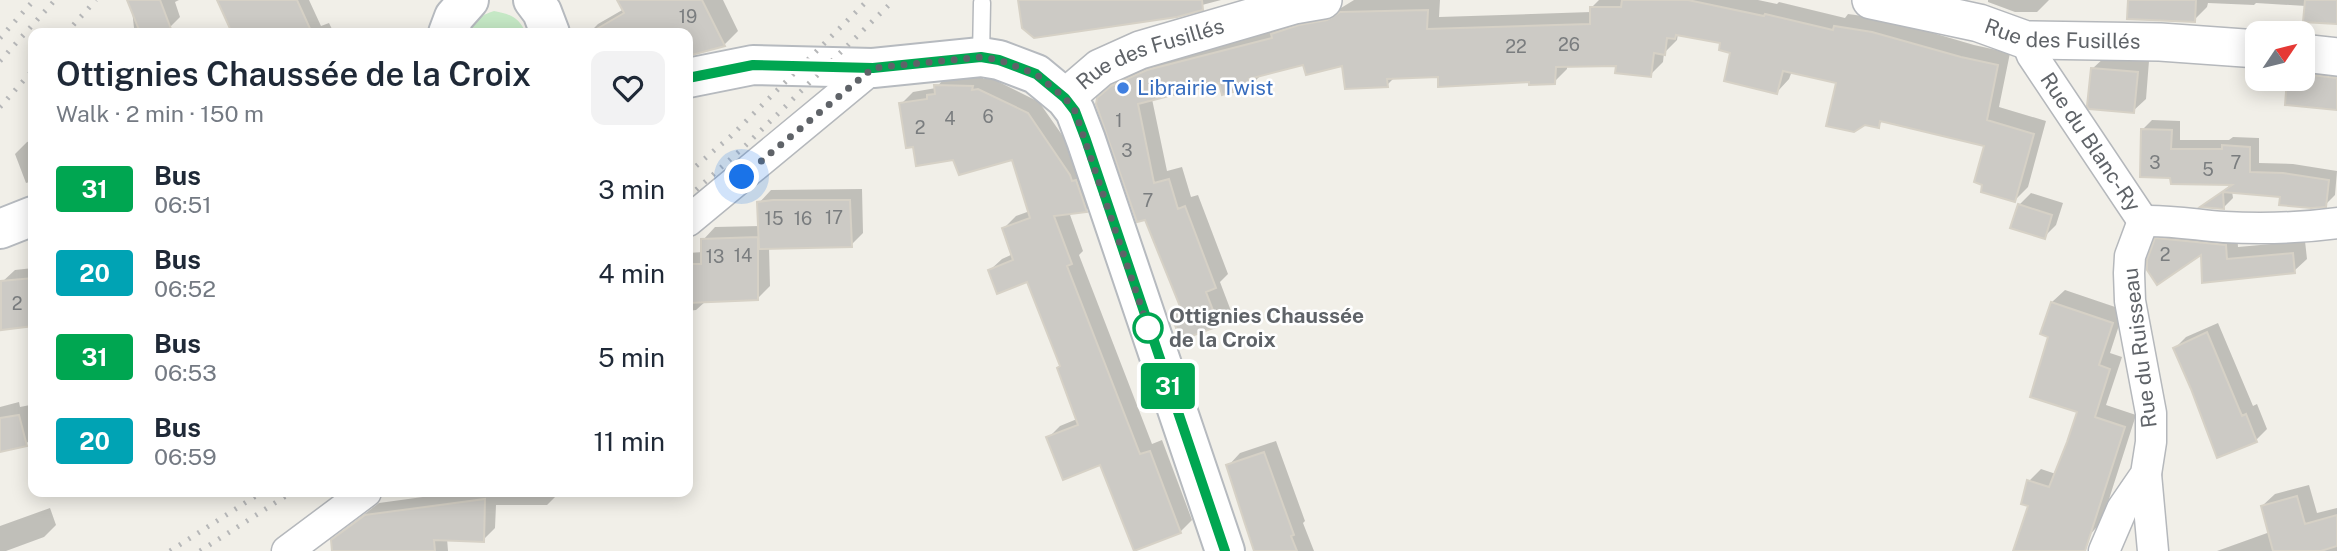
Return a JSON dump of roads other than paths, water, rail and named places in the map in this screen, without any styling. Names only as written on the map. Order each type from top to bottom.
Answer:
[{"type":"main road","points":[[450,28],[454,17],[470,0]]},
{"type":"main road","points":[[693,77],[753,65],[873,68],[981,57],[999,60],[1036,74],[1065,98],[1075,111],[1086,140],[1224,551]]},
{"type":"main road","points":[[0,229],[28,218]]},
{"type":"street","name":"Rue des Fusillés","points":[[1065,98],[1100,68],[1140,50],[1294,5],[1322,0]]},
{"type":"street","name":"Rue des Fusillés","points":[[1871,0],[1979,18],[2026,40],[2160,42],[2245,48]]},
{"type":"street","name":"Rue du Blanc-Ry","points":[[2026,40],[2032,55],[2143,221],[2169,220],[2223,227],[2270,228],[2337,223]]},
{"type":"street","points":[[2315,54],[2337,57]]},
{"type":"street","points":[[693,217],[873,68]]},
{"type":"street","name":"Rue du Ruisseau","points":[[2104,551],[2122,509],[2146,474],[2151,442],[2151,413],[2130,301],[2130,256],[2143,221]]},
{"type":"street","points":[[2146,474],[2153,551]]},
{"type":"street","points":[[301,547],[360,497]]},
{"type":"lane","points":[[981,57],[982,3]]},
{"type":"railway","points":[[0,38],[34,0]]},
{"type":"railway","points":[[30,28],[55,0]]},
{"type":"railway","points":[[71,28],[96,0]]},
{"type":"railway","points":[[693,169],[731,136],[868,0]]},
{"type":"railway","points":[[693,193],[744,147],[894,0]]},
{"type":"railway","points":[[0,61],[28,30]]},
{"type":"railway","points":[[0,107],[28,76]]},
{"type":"railway","points":[[170,551],[254,497]]},
{"type":"railway","points":[[200,551],[284,497]]},
{"type":"place","name":"Librairie Twist","points":[[1123,88]]},
{"type":"place","name":"Ottignies Chaussée de la Croix","points":[[1148,328]]}]
